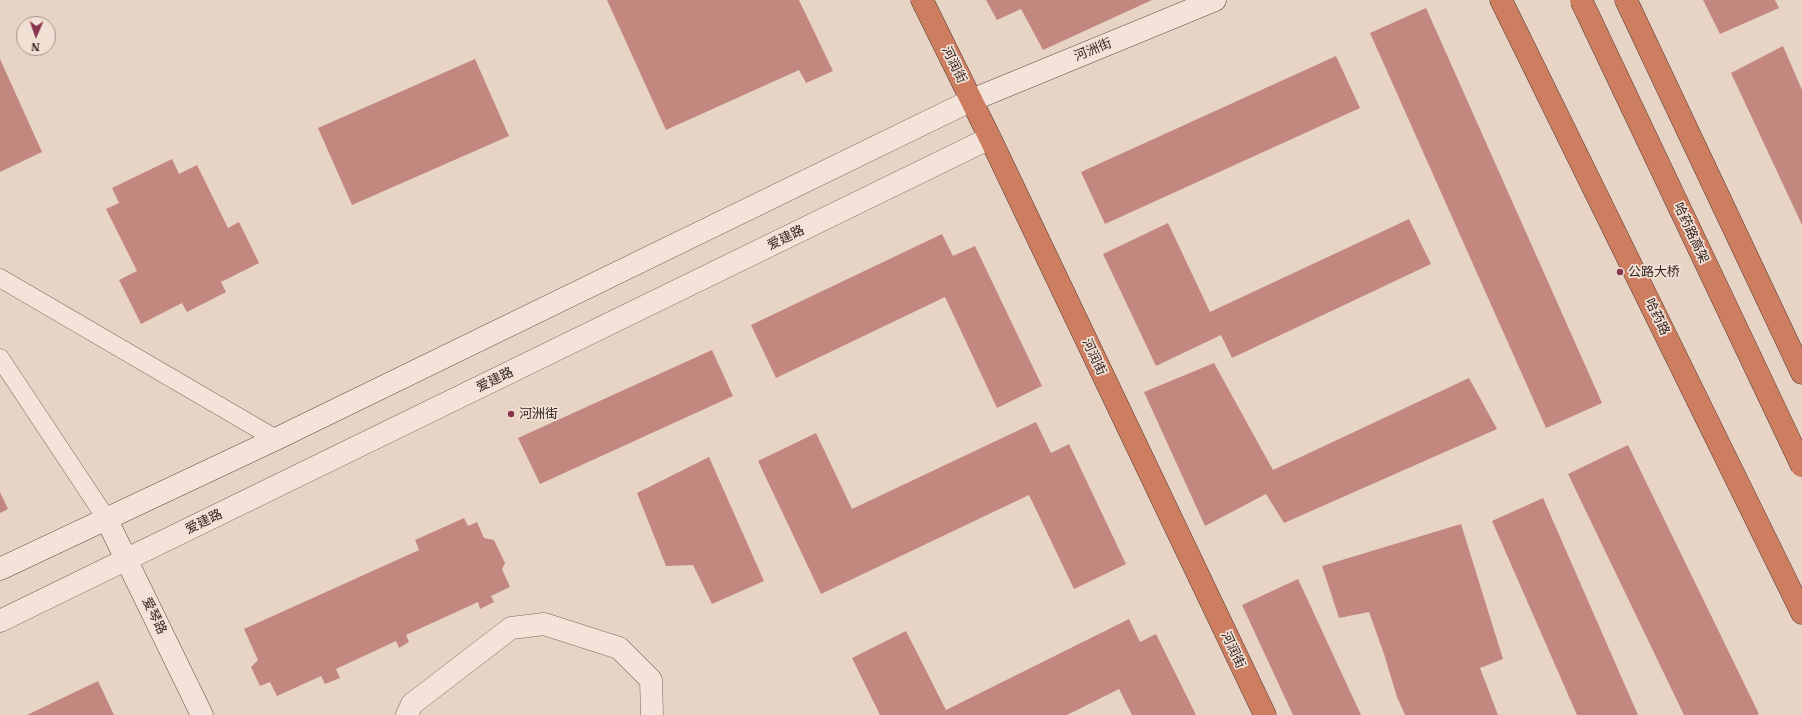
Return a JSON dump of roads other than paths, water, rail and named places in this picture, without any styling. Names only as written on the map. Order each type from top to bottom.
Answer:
[{"type":"highway","name":"河润街","points":[[922,0],[972,100],[1264,715]]},
{"type":"highway","name":"哈药路","points":[[1501,0],[1802,613]]},
{"type":"highway","name":"哈药路高架","points":[[1581,0],[1802,466]]},
{"type":"highway","points":[[1626,0],[1802,373]]},
{"type":"main road","name":"河洲街","points":[[972,100],[1215,0]]},
{"type":"main road","points":[[0,568],[276,439],[972,100]]},
{"type":"main road","name":"爱建路","points":[[0,621],[990,138]]},
{"type":"main road","name":"爱琴路","points":[[106,518],[202,715]]},
{"type":"main road","points":[[407,715],[412,704],[511,628],[544,624],[619,648],[651,680],[652,715]]},
{"type":"lane","points":[[0,278],[276,439]]},
{"type":"lane","points":[[0,358],[106,518]]},
{"type":"place","name":"公路大桥","points":[[1620,272]]},
{"type":"place","name":"河洲街","points":[[511,414]]}]
